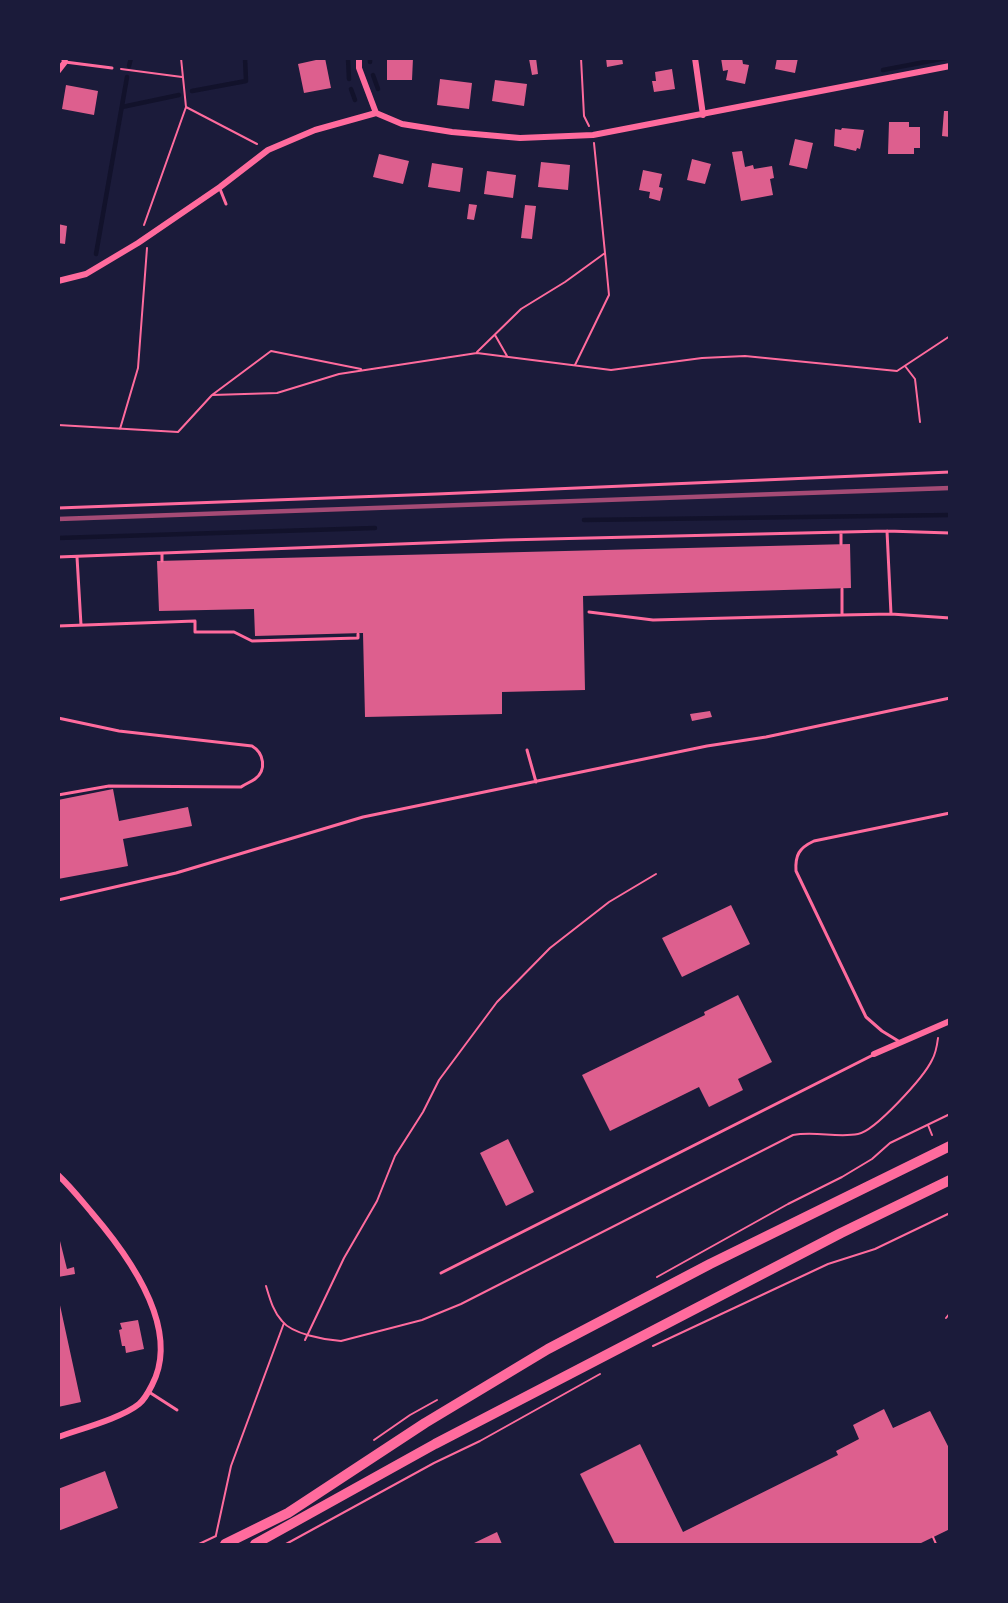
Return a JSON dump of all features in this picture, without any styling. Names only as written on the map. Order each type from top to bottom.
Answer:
[{"type":"main road","points":[[225,1545],[288,1513],[425,1424],[548,1349],[710,1264],[950,1146]]},
{"type":"main road","points":[[255,1545],[435,1444],[950,1179]]},
{"type":"street","points":[[359,58],[359,68],[376,113]]},
{"type":"street","points":[[695,58],[703,115]]},
{"type":"street","points":[[58,71],[65,60]]},
{"type":"street","points":[[58,281],[86,274],[138,243],[220,187],[268,150],[315,130],[376,113],[402,124],[452,132],[520,138],[593,135],[950,66]]},
{"type":"street","points":[[874,1054],[950,1021]]},
{"type":"street","points":[[58,1175],[118,1243],[144,1286],[162,1343],[161,1361],[149,1392],[140,1403],[128,1411],[58,1437]]},
{"type":"lane","points":[[65,60],[112,68]]},
{"type":"lane","points":[[220,187],[226,204]]},
{"type":"lane","points":[[58,507],[437,494],[950,472]]},
{"type":"lane","points":[[887,531],[891,614]]},
{"type":"lane","points":[[58,557],[505,540],[887,531],[950,533]]},
{"type":"lane","points":[[841,532],[841,544]]},
{"type":"lane","points":[[162,554],[162,561]]},
{"type":"lane","points":[[77,557],[81,625]]},
{"type":"lane","points":[[842,589],[842,615]]},
{"type":"lane","points":[[589,612],[653,620],[891,614],[950,618]]},
{"type":"lane","points":[[58,626],[195,621],[195,632],[234,632],[252,641],[358,638],[358,634]]},
{"type":"lane","points":[[58,900],[176,873],[363,817],[950,698]]},
{"type":"lane","points":[[58,718],[119,731],[252,746],[259,750],[262,756],[260,773],[254,780],[241,787],[109,786],[58,795]]},
{"type":"lane","points":[[527,750],[536,782]]},
{"type":"lane","points":[[901,1043],[866,1017],[796,871],[795,858],[801,848],[814,841],[950,813]]},
{"type":"lane","points":[[441,1274],[874,1054]]},
{"type":"lane","points":[[149,1392],[177,1410]]},
{"type":"path","points":[[138,243],[186,107],[180,58]]},
{"type":"path","points":[[575,365],[609,294],[593,135],[585,116],[581,58]]},
{"type":"path","points":[[112,68],[182,77]]},
{"type":"path","points":[[186,107],[268,150]]},
{"type":"path","points":[[120,429],[138,368],[148,236]]},
{"type":"path","points":[[477,353],[521,309],[565,282],[605,253]]},
{"type":"path","points":[[495,335],[507,357]]},
{"type":"path","points":[[212,394],[278,393],[339,374],[477,353],[611,370],[702,358],[746,356],[897,371],[950,336]]},
{"type":"path","points":[[58,425],[178,432],[212,394],[271,351],[364,370]]},
{"type":"path","points":[[905,366],[915,379],[920,422]]},
{"type":"path","points":[[305,1341],[344,1258],[376,1201],[395,1156],[423,1112],[439,1080],[498,1002],[550,948],[609,902],[656,874]]},
{"type":"path","points":[[266,1286],[273,1308],[284,1323],[309,1335],[341,1341],[422,1320],[461,1304],[793,1135],[806,1132],[858,1134],[872,1128],[922,1076],[938,1047],[939,1026]]},
{"type":"path","points":[[928,1125],[932,1135]]},
{"type":"path","points":[[649,1348],[828,1264],[875,1249],[950,1213]]},
{"type":"path","points":[[946,1318],[950,1313]]},
{"type":"path","points":[[214,1545],[231,1466],[284,1323]]},
{"type":"path","points":[[286,1545],[608,1369]]},
{"type":"path","points":[[933,1537],[936,1545]]},
{"type":"building","points":[[325,58],[331,88],[304,93],[298,64]]},
{"type":"building","points":[[387,58],[413,58],[412,80],[387,80]]},
{"type":"building","points":[[536,58],[538,74],[532,75],[529,59]]},
{"type":"building","points":[[606,58],[622,58],[623,64],[607,67]]},
{"type":"building","points":[[721,58],[742,58],[743,64],[749,65],[745,84],[726,80],[728,70],[723,71]]},
{"type":"building","points":[[777,58],[798,58],[795,73],[775,69]]},
{"type":"building","points":[[672,69],[675,89],[654,92],[652,81],[656,81],[655,72]]},
{"type":"building","points":[[440,79],[472,83],[469,109],[437,105]]},
{"type":"building","points":[[495,80],[527,84],[524,106],[492,101]]},
{"type":"building","points":[[66,85],[98,91],[94,115],[62,109]]},
{"type":"building","points":[[944,111],[950,111],[950,137],[942,136]]},
{"type":"building","points":[[889,122],[909,122],[909,127],[920,127],[920,148],[914,148],[914,154],[888,154]]},
{"type":"building","points":[[842,128],[864,130],[860,149],[857,148],[856,151],[834,146],[835,129],[841,130]]},
{"type":"building","points":[[795,139],[813,143],[807,169],[789,165]]},
{"type":"building","points":[[742,151],[745,167],[753,165],[754,169],[772,166],[774,178],[770,179],[773,195],[741,201],[732,152]]},
{"type":"building","points":[[379,154],[409,161],[403,184],[373,177]]},
{"type":"building","points":[[692,159],[711,164],[705,184],[687,180]]},
{"type":"building","points":[[541,162],[570,165],[568,190],[538,187]]},
{"type":"building","points":[[432,163],[463,168],[460,192],[428,187]]},
{"type":"building","points":[[643,170],[662,174],[659,187],[663,188],[660,201],[649,198],[650,192],[639,190]]},
{"type":"building","points":[[487,171],[516,175],[513,198],[484,194]]},
{"type":"building","points":[[469,204],[477,205],[474,220],[467,219]]},
{"type":"building","points":[[525,205],[536,206],[532,239],[521,238]]},
{"type":"building","points":[[58,224],[67,226],[65,244],[58,243]]},
{"type":"building","points":[[850,544],[851,588],[583,596],[585,690],[502,692],[502,714],[365,717],[363,633],[255,636],[254,609],[159,611],[157,561]]},
{"type":"building","points":[[710,711],[712,717],[692,721],[690,714]]},
{"type":"building","points":[[113,789],[119,821],[188,807],[192,826],[123,839],[128,866],[58,879],[58,800]]},
{"type":"building","points":[[731,905],[750,944],[682,977],[662,938]]},
{"type":"building","points":[[738,995],[772,1062],[738,1079],[743,1090],[709,1107],[699,1087],[610,1131],[582,1075],[705,1015],[704,1012]]},
{"type":"building","points":[[508,1139],[534,1192],[506,1206],[480,1153]]},
{"type":"building","points":[[58,1233],[67,1269],[74,1267],[75,1274],[58,1277]]},
{"type":"building","points":[[58,1296],[81,1402],[58,1407]]},
{"type":"building","points":[[138,1320],[144,1349],[126,1353],[125,1346],[122,1346],[120,1323]]},
{"type":"building","points":[[884,1409],[893,1428],[930,1411],[950,1450],[950,1529],[919,1544],[615,1544],[580,1474],[640,1444],[683,1532],[838,1455],[836,1451],[859,1439],[853,1425]]},
{"type":"building","points":[[105,1471],[118,1508],[58,1531],[58,1489]]},
{"type":"building","points":[[497,1532],[502,1544],[472,1544]]},
{"type":"waterway","points":[[129,66],[131,58]]},
{"type":"waterway","points":[[192,91],[246,81],[245,58]]},
{"type":"waterway","points":[[348,58],[349,79]]},
{"type":"waterway","points":[[883,70],[946,58]]},
{"type":"waterway","points":[[373,75],[378,89]]},
{"type":"waterway","points":[[96,254],[127,77]]},
{"type":"waterway","points":[[351,89],[355,100]]},
{"type":"waterway","points":[[122,107],[179,95]]},
{"type":"waterway","points":[[584,520],[950,515]]},
{"type":"waterway","points":[[58,538],[375,528]]},
{"type":"railway","points":[[58,519],[950,488]]}]
